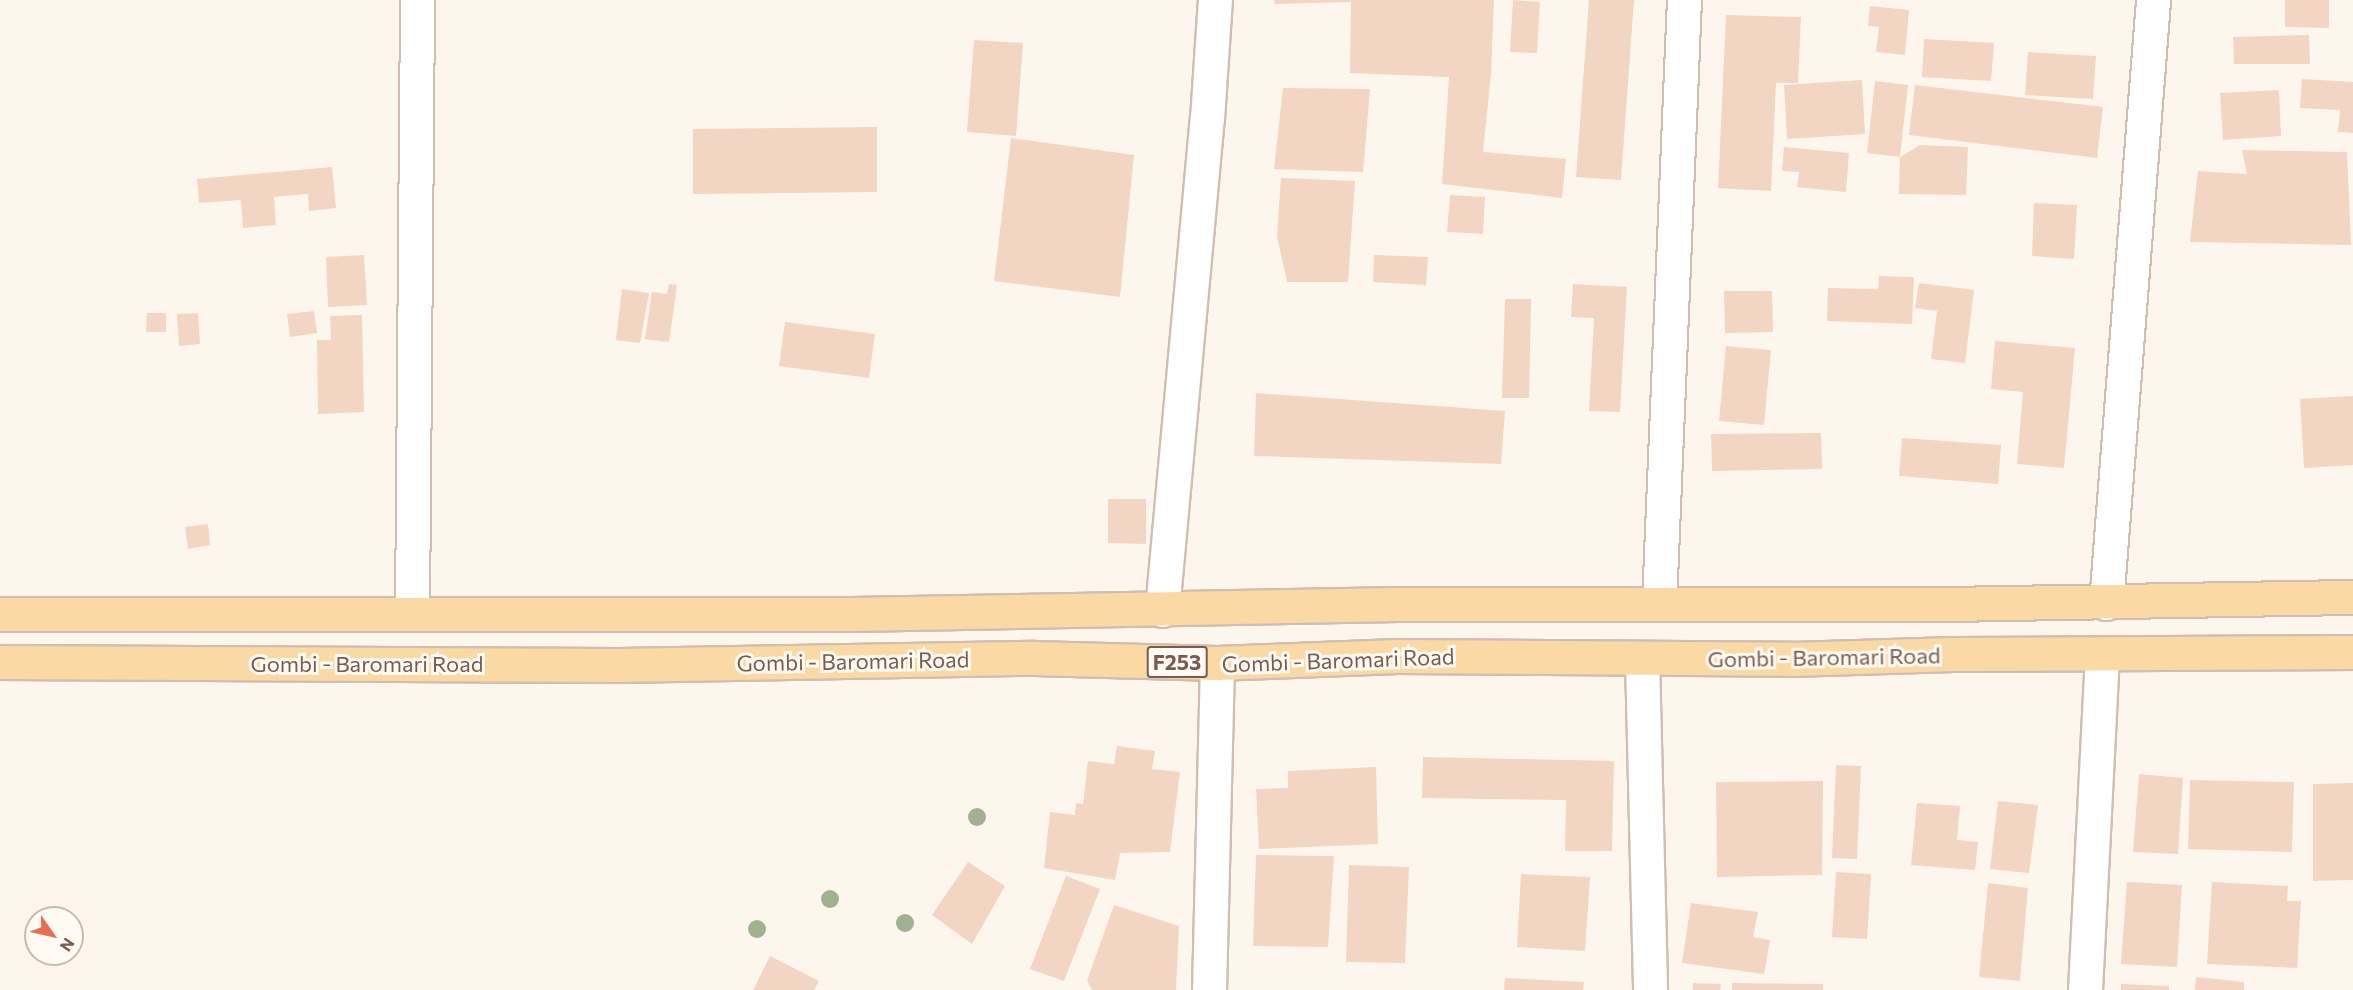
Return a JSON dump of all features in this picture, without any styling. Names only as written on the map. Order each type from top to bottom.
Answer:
[{"type":"main road","points":[[0,614],[851,614],[1398,604],[2106,603],[2353,597]]},
{"type":"main road","points":[[268,665],[275,613]]},
{"type":"main road","name":"Gombi - Baromari Road","points":[[0,662],[268,665],[391,662],[619,665],[1034,658],[1217,663],[1397,656],[1642,659],[2353,652]]},
{"type":"street","points":[[412,613],[417,0]]},
{"type":"street","points":[[1162,610],[1207,118],[1215,0]]},
{"type":"street","points":[[1659,603],[1684,0]]},
{"type":"street","points":[[2106,603],[2153,0]]},
{"type":"street","points":[[2085,990],[2102,654]]},
{"type":"street","points":[[1642,659],[1650,990]]},
{"type":"street","points":[[1209,990],[1217,663]]},
{"type":"building","points":[[1274,0],[1494,0],[1491,74],[1483,152],[1566,159],[1562,198],[1442,184],[1449,77],[1350,73],[1351,2],[1275,4]]},
{"type":"building","points":[[1513,0],[1540,2],[1537,53],[1510,52]]},
{"type":"building","points":[[1589,0],[1634,0],[1621,180],[1576,177]]},
{"type":"building","points":[[2285,0],[2329,0],[2329,28],[2285,27]]},
{"type":"building","points":[[1870,6],[1909,10],[1905,55],[1876,52],[1879,27],[1868,26]]},
{"type":"building","points":[[1726,15],[1801,17],[1798,83],[1776,83],[1771,191],[1718,188]]},
{"type":"building","points":[[2309,35],[2310,64],[2234,64],[2233,37]]},
{"type":"building","points":[[1924,39],[1994,43],[1991,81],[1922,77]]},
{"type":"building","points":[[974,40],[1023,43],[1016,136],[967,132]]},
{"type":"building","points":[[2028,52],[2096,56],[2093,99],[2025,95]]},
{"type":"building","points":[[2302,79],[2353,82],[2353,133],[2338,132],[2340,110],[2300,108]]},
{"type":"building","points":[[1862,80],[1865,134],[1787,139],[1784,85]]},
{"type":"building","points":[[1875,81],[1908,85],[1900,157],[1867,153]]},
{"type":"building","points":[[1915,85],[2103,107],[2097,158],[1909,135]]},
{"type":"building","points":[[1283,88],[1370,89],[1363,172],[1274,169]]},
{"type":"building","points":[[2279,90],[2281,136],[2223,140],[2220,93]]},
{"type":"building","points":[[877,127],[877,192],[693,194],[693,129]]},
{"type":"building","points":[[1011,138],[1134,155],[1120,297],[994,281]]},
{"type":"building","points":[[1920,145],[1968,147],[1966,195],[1899,194],[1900,157]]},
{"type":"building","points":[[1784,147],[1849,153],[1846,192],[1797,187],[1799,172],[1782,171]]},
{"type":"building","points":[[2242,150],[2347,152],[2351,245],[2190,242],[2198,171],[2247,174]]},
{"type":"building","points":[[332,167],[336,208],[309,211],[308,194],[274,197],[276,225],[243,228],[241,200],[199,203],[197,179]]},
{"type":"building","points":[[1281,178],[1355,181],[1348,282],[1287,282],[1277,236]]},
{"type":"building","points":[[1450,195],[1485,197],[1483,234],[1447,232]]},
{"type":"building","points":[[2034,203],[2077,205],[2074,259],[2032,256]]},
{"type":"building","points":[[364,255],[367,305],[328,307],[326,257]]},
{"type":"building","points":[[1374,255],[1428,257],[1426,285],[1373,282]]},
{"type":"building","points":[[1879,276],[1914,277],[1912,324],[1827,321],[1828,288],[1878,289]]},
{"type":"building","points":[[1919,283],[1974,290],[1965,363],[1931,359],[1937,311],[1915,308]]},
{"type":"building","points":[[669,284],[677,285],[669,342],[645,339],[652,292],[667,294]]},
{"type":"building","points":[[1573,284],[1627,287],[1620,412],[1589,411],[1594,318],[1571,317]]},
{"type":"building","points":[[622,289],[649,293],[640,343],[616,340]]},
{"type":"building","points":[[1724,291],[1772,291],[1773,332],[1725,333]]},
{"type":"building","points":[[1505,299],[1531,299],[1529,398],[1502,398]]},
{"type":"building","points":[[314,311],[317,333],[290,337],[287,314]]},
{"type":"building","points":[[147,313],[166,313],[166,332],[146,332]]},
{"type":"building","points":[[198,313],[200,344],[179,346],[177,314]]},
{"type":"building","points":[[362,315],[364,412],[318,414],[317,340],[331,340],[330,316]]},
{"type":"building","points":[[785,322],[875,334],[869,378],[779,366]]},
{"type":"building","points":[[1995,341],[2075,348],[2064,468],[2017,464],[2023,392],[1991,389]]},
{"type":"building","points":[[1726,346],[1771,350],[1764,425],[1719,421]]},
{"type":"building","points":[[1256,393],[1505,411],[1501,464],[1254,456]]},
{"type":"building","points":[[2353,396],[2353,465],[2304,468],[2300,399]]},
{"type":"building","points":[[1821,433],[1822,469],[1712,471],[1711,434]]},
{"type":"building","points":[[1902,438],[2001,445],[1998,484],[1899,476]]},
{"type":"building","points":[[1108,499],[1146,499],[1146,544],[1108,543]]},
{"type":"building","points":[[208,524],[210,545],[188,549],[185,527]]},
{"type":"building","points":[[1117,746],[1155,751],[1152,769],[1180,772],[1170,852],[1120,853],[1115,880],[1044,868],[1050,812],[1075,815],[1076,803],[1083,804],[1088,761],[1114,764]]},
{"type":"building","points":[[1423,757],[1614,761],[1612,851],[1565,851],[1566,800],[1422,798]]},
{"type":"building","points":[[1836,765],[1861,766],[1857,859],[1832,858]]},
{"type":"building","points":[[1376,767],[1378,844],[1259,849],[1256,789],[1288,788],[1288,771]]},
{"type":"building","points":[[2139,774],[2183,778],[2178,854],[2133,852]]},
{"type":"building","points":[[2190,780],[2294,782],[2292,852],[2188,849]]},
{"type":"building","points":[[1823,781],[1822,875],[1717,877],[1716,782]]},
{"type":"building","points":[[2353,783],[2353,880],[2313,881],[2313,784]]},
{"type":"building","points":[[1998,801],[2038,805],[2029,873],[1990,869]]},
{"type":"building","points":[[1917,803],[1960,806],[1957,840],[1978,842],[1975,870],[1911,865]]},
{"type":"building","points":[[1256,855],[1334,856],[1328,947],[1253,946]]},
{"type":"building","points":[[968,862],[1005,886],[972,944],[932,915]]},
{"type":"building","points":[[1349,865],[1409,867],[1405,963],[1346,962]]},
{"type":"building","points":[[1836,872],[1871,874],[1867,939],[1832,937]]},
{"type":"building","points":[[1521,874],[1590,877],[1585,951],[1517,947]]},
{"type":"building","points":[[1066,876],[1100,889],[1064,981],[1030,969]]},
{"type":"building","points":[[2127,882],[2182,885],[2177,967],[2121,964]]},
{"type":"building","points":[[2212,882],[2288,886],[2287,901],[2301,901],[2297,968],[2207,964]]},
{"type":"building","points":[[1988,883],[2028,888],[2020,981],[1979,977]]},
{"type":"building","points":[[1691,903],[1758,912],[1753,937],[1770,940],[1764,974],[1682,963]]},
{"type":"building","points":[[1114,905],[1179,926],[1176,990],[1092,990],[1087,981]]},
{"type":"building","points":[[770,956],[819,981],[814,990],[753,990]]},
{"type":"building","points":[[2196,977],[2244,982],[2244,990],[2195,990]]},
{"type":"building","points":[[1505,978],[1584,982],[1583,990],[1504,990]]},
{"type":"building","points":[[1693,983],[1721,984],[1720,990],[1693,990]]},
{"type":"building","points":[[1732,983],[1823,984],[1823,990],[1732,990]]},
{"type":"building","points":[[2121,984],[2169,986],[2169,990],[2121,990]]}]
